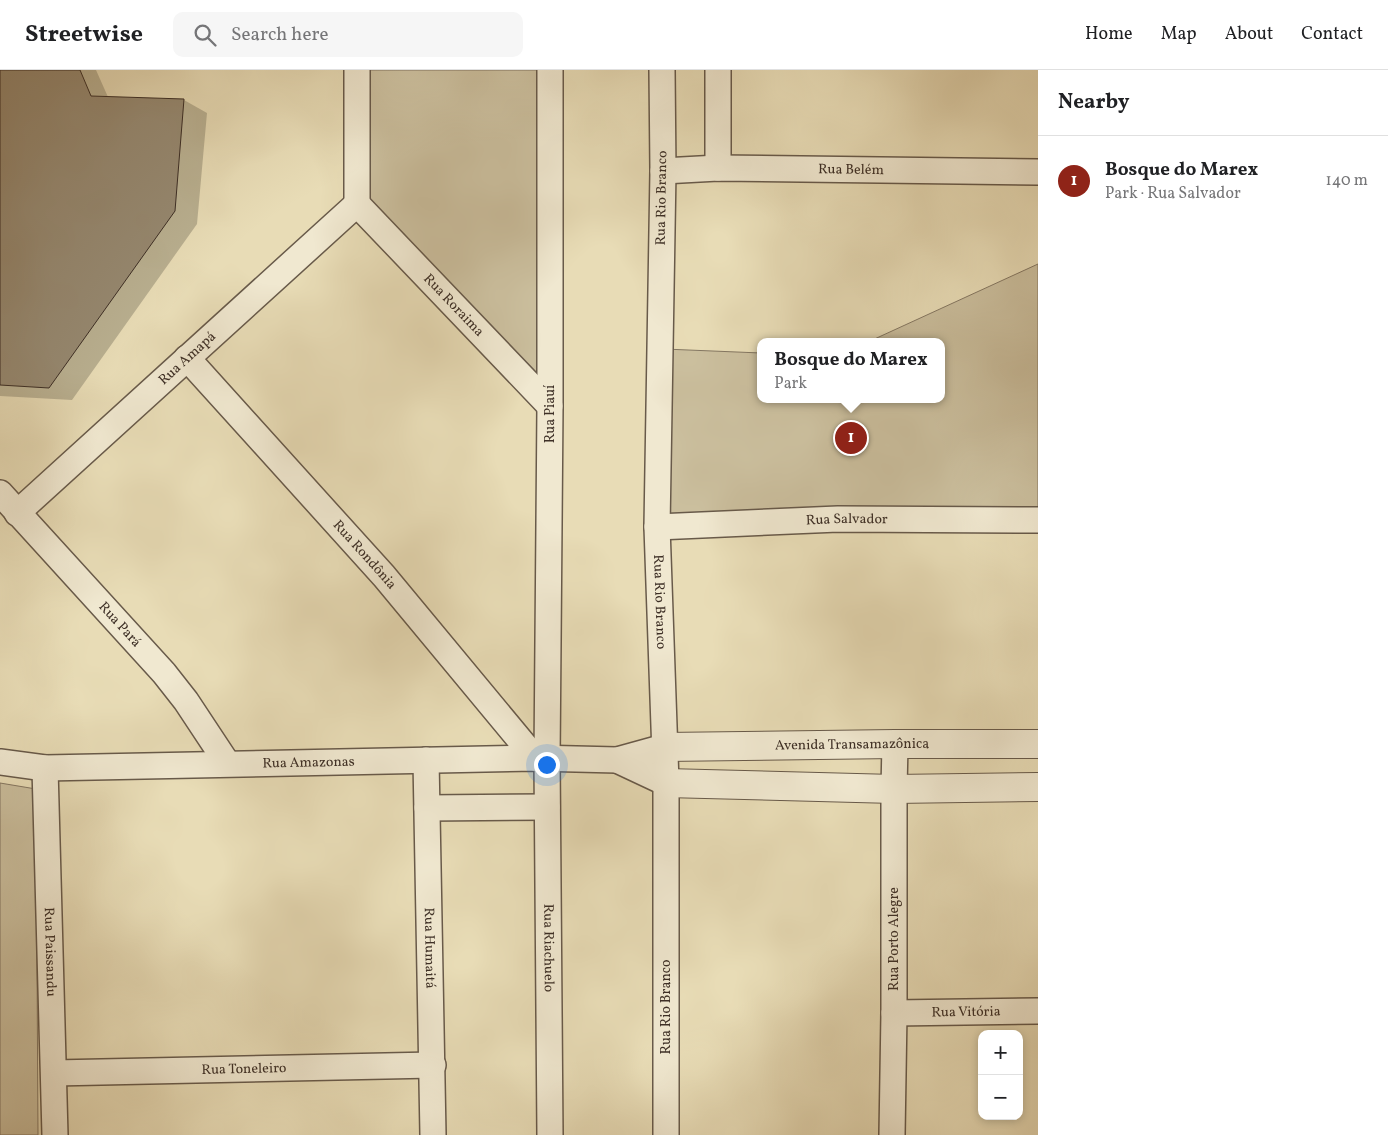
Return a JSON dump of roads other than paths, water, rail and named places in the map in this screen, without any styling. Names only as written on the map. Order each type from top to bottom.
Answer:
[{"type":"street","points":[[357,70],[357,204]]},
{"type":"street","name":"Rua Piauí","points":[[541,759],[550,406],[550,70]]},
{"type":"street","name":"Rua Rio Branco","points":[[662,70],[663,170],[657,527],[666,783],[666,1135]]},
{"type":"street","points":[[718,70],[718,168]]},
{"type":"street","name":"Rua Belém","points":[[663,170],[718,168],[1038,172]]},
{"type":"street","name":"Rua Amapá","points":[[17,513],[357,204]]},
{"type":"street","name":"Rua Roraima","points":[[357,204],[550,406]]},
{"type":"street","name":"Rua Rondônia","points":[[187,358],[384,576],[541,759]]},
{"type":"street","name":"Rua Pará","points":[[0,494],[164,673],[192,709],[227,764]]},
{"type":"street","name":"Rua Salvador","points":[[657,527],[838,519],[1038,520]]},
{"type":"street","name":"Rua Porto Alegre","points":[[892,1135],[895,744]]},
{"type":"street","name":"Avenida Transamazônica","points":[[664,747],[1038,744]]},
{"type":"street","name":"Rua Amazonas","points":[[0,762],[45,768],[426,760],[617,760],[664,747]]},
{"type":"street","name":"Rua Riachuelo","points":[[541,759],[547,807],[550,1135]]},
{"type":"street","name":"Rua Humaitá","points":[[426,760],[433,1135]]},
{"type":"street","name":"Rua Amazonas","points":[[617,760],[666,783]]},
{"type":"street","name":"Rua Paissandu","points":[[45,768],[55,1135]]},
{"type":"street","points":[[666,783],[894,789],[1038,787]]},
{"type":"street","points":[[427,808],[547,807]]},
{"type":"street","name":"Rua Vitória","points":[[894,1013],[1038,1011]]},
{"type":"street","name":"Rua Toneleiro","points":[[54,1073],[433,1065]]},
{"type":"place","name":"Bosque do Marex","points":[[851,438]]}]
